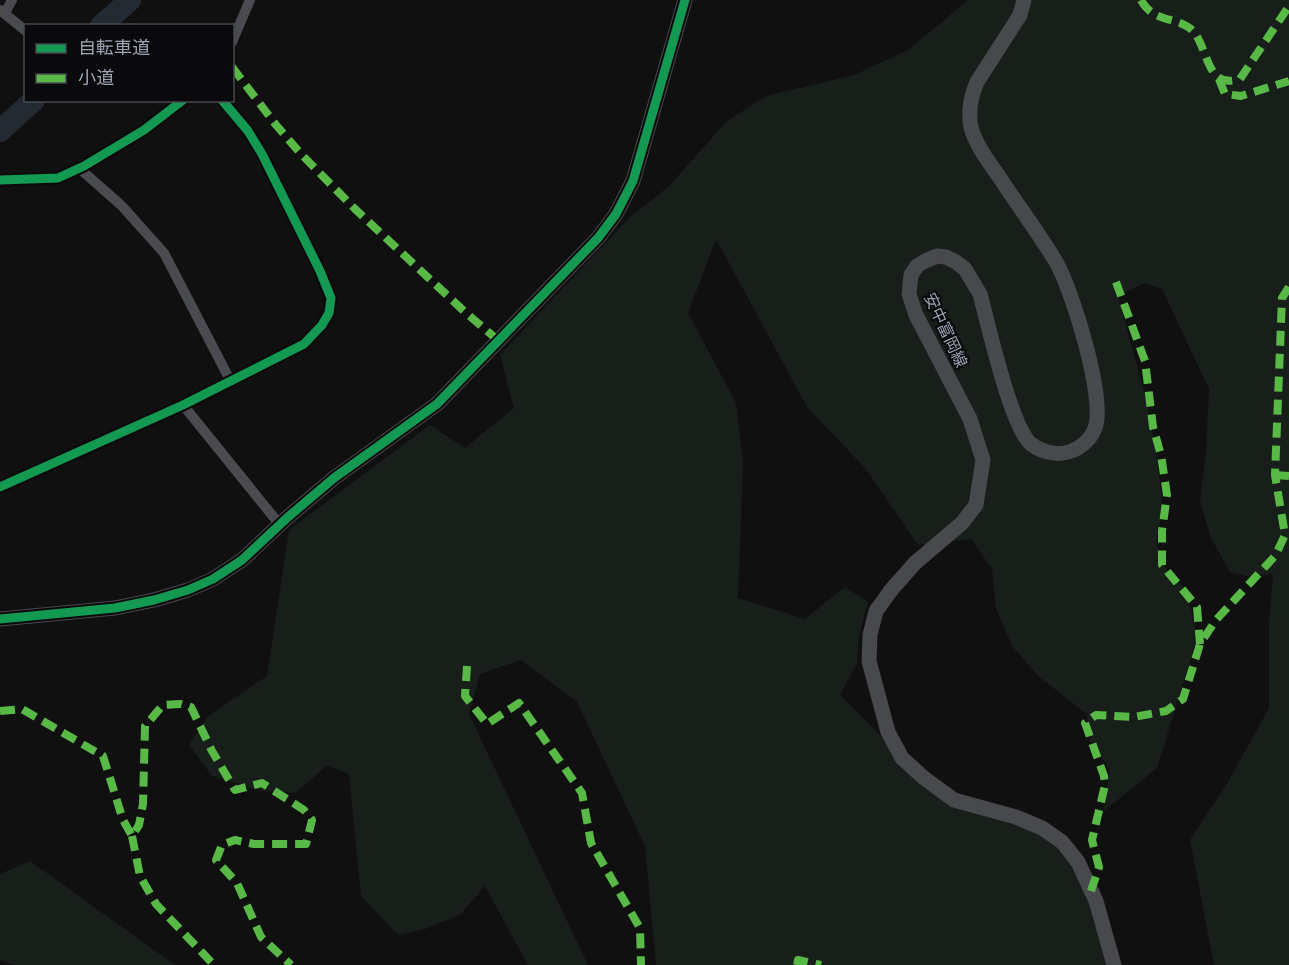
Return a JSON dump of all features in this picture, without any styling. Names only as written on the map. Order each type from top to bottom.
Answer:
[{"type":"main road","points":[[0,620],[115,608],[188,590],[213,579],[242,560],[334,478],[437,404],[604,230],[616,214],[633,181],[685,0]]},
{"type":"main road","name":"安中富岡線","points":[[1024,0],[1020,15],[977,82],[970,109],[972,127],[981,150],[1057,263],[1068,288],[1097,395],[1096,427],[1090,439],[1072,451],[1064,453],[1053,453],[1030,443],[1015,417],[980,294],[969,275],[956,262],[946,257],[937,256],[917,266],[912,275],[909,294],[916,315],[970,419],[983,460],[982,472],[976,505],[962,523],[915,563],[876,611],[870,636],[868,661],[888,732],[902,758],[954,800],[1016,817],[1042,828],[1062,842],[1078,862],[1096,901],[1114,965]]},
{"type":"street","points":[[12,0],[3,12],[24,29]]},
{"type":"street","points":[[234,37],[250,0]]},
{"type":"street","points":[[0,180],[58,178],[144,130],[180,102]]},
{"type":"street","points":[[0,487],[183,405],[304,344],[322,326],[329,313],[331,298],[320,271],[262,154],[248,131],[224,102]]},
{"type":"street","points":[[79,168],[122,206],[164,253],[230,380]]},
{"type":"street","points":[[183,405],[280,525]]},
{"type":"shaded area","points":[[968,0],[1289,0],[1289,965],[1214,965],[1190,840],[1228,782],[1269,708],[1269,622],[1273,574],[1252,577],[1230,572],[1211,538],[1200,501],[1206,453],[1209,389],[1162,289],[1144,283],[1118,296],[1146,399],[1157,457],[1163,508],[1156,541],[1167,571],[1187,590],[1197,638],[1157,768],[1104,811],[1110,769],[1090,741],[1087,714],[1039,677],[1012,646],[996,608],[992,569],[971,539],[918,545],[865,468],[807,407],[716,239],[688,313],[736,403],[743,463],[738,598],[805,619],[845,587],[868,602],[859,636],[857,663],[840,695],[881,736],[896,762],[1015,824],[1037,833],[1056,848],[1072,866],[1089,903],[1106,965],[656,965],[645,846],[577,702],[521,660],[480,674],[469,714],[588,965],[528,965],[485,886],[460,915],[425,929],[398,935],[361,896],[349,774],[327,766],[295,793],[262,791],[212,776],[189,745],[208,716],[267,676],[289,530],[430,425],[465,448],[514,408],[500,355],[630,217],[669,186],[726,122],[766,96],[854,75],[908,50]]},
{"type":"shaded area","points":[[30,861],[175,965],[14,965],[0,960],[0,874]]},
{"type":"waterway","points":[[103,24],[130,0]]},
{"type":"waterway","points":[[0,131],[32,102]]},
{"type":"marked path","points":[[1141,0],[1153,13],[1181,23],[1193,31],[1214,73],[1221,79],[1229,81],[1240,79],[1289,6]]},
{"type":"marked path","points":[[234,70],[301,154],[355,209],[499,341]]},
{"type":"marked path","points":[[1219,79],[1225,94],[1241,96],[1289,81]]},
{"type":"marked path","points":[[1116,282],[1145,361],[1153,427],[1161,455],[1167,495],[1162,531],[1162,565],[1197,607],[1200,644]]},
{"type":"marked path","points":[[1091,891],[1099,867],[1092,840],[1105,785],[1104,776],[1085,723],[1096,715],[1134,717],[1166,711],[1183,699],[1200,644],[1216,620],[1275,556],[1285,535],[1275,475],[1282,298],[1289,287]]},
{"type":"marked path","points":[[1275,475],[1289,476]]},
{"type":"marked path","points":[[467,666],[465,696],[487,724],[519,703],[582,793],[591,843],[640,928],[641,965]]},
{"type":"marked path","points":[[0,711],[22,709],[103,756],[123,820],[132,836],[139,825],[143,804],[145,726],[163,705],[181,704],[191,707],[212,751],[235,790],[262,783],[304,810],[312,820],[306,844],[254,844],[235,840],[222,845],[216,860],[237,883],[261,937],[291,965]]},
{"type":"marked path","points":[[132,836],[140,876],[156,904],[214,965]]},
{"type":"marked path","points":[[797,965],[798,960],[821,965]]},
{"type":"cycle path","points":[[0,619],[115,608],[188,590],[213,579],[242,560],[334,478],[437,404],[598,238],[616,214],[633,181],[685,0]]},
{"type":"cycle path","points":[[0,180],[58,178],[84,166],[144,130],[180,102]]},
{"type":"cycle path","points":[[0,487],[183,405],[304,344],[322,325],[329,313],[331,298],[320,271],[262,154],[248,131],[224,102]]}]
